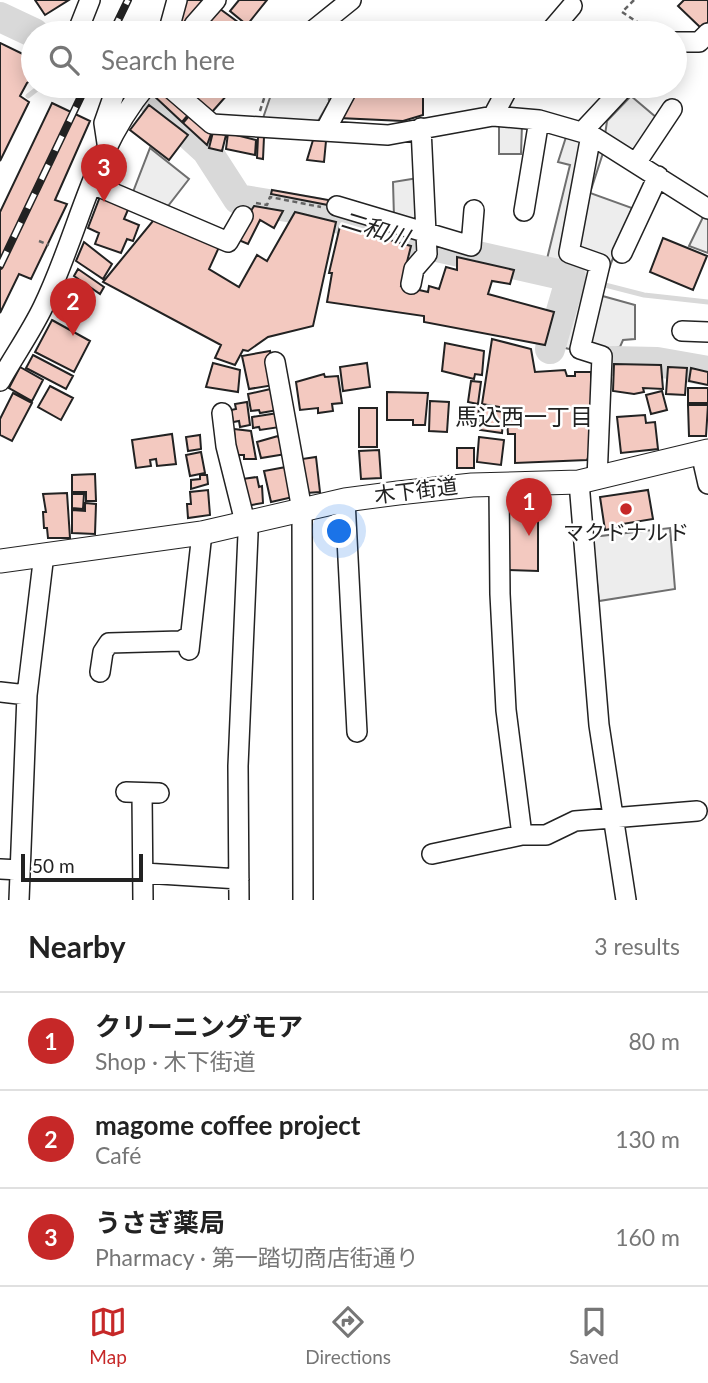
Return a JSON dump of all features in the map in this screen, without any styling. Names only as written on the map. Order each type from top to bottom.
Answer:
[{"type":"main road","name":"木下街道","points":[[0,561],[202,533],[345,500],[433,488],[588,480],[704,452]]},
{"type":"street","points":[[82,21],[90,0]]},
{"type":"street","points":[[171,21],[177,0]]},
{"type":"street","points":[[198,21],[216,0]]},
{"type":"street","points":[[325,21],[351,0]]},
{"type":"street","points":[[559,21],[572,6]]},
{"type":"street","points":[[687,42],[699,42],[708,33]]},
{"type":"street","points":[[107,144],[104,123],[113,98]]},
{"type":"street","points":[[0,381],[43,307],[107,144],[136,98]]},
{"type":"street","points":[[183,98],[212,124],[254,127],[388,135],[493,116],[539,120],[587,133],[708,209]]},
{"type":"street","points":[[325,131],[343,98]]},
{"type":"street","points":[[493,116],[503,98]]},
{"type":"street","points":[[615,98],[587,133],[569,253],[600,264],[580,349],[602,356],[588,480],[592,658],[612,817],[626,900]]},
{"type":"street","points":[[636,163],[672,109]]},
{"type":"street","points":[[524,211],[539,120]]},
{"type":"street","points":[[411,284],[414,269],[427,254],[421,128]]},
{"type":"street","points":[[622,253],[658,176]]},
{"type":"street","points":[[92,184],[228,242],[243,216]]},
{"type":"street","points":[[337,206],[471,246],[474,210]]},
{"type":"street","points":[[682,331],[708,332]]},
{"type":"street","points":[[275,362],[302,510],[303,900]]},
{"type":"street","points":[[222,413],[226,446],[248,534],[238,766],[239,900]]},
{"type":"street","points":[[704,452],[708,484]]},
{"type":"street","points":[[499,485],[499,594],[506,710],[522,835]]},
{"type":"street","points":[[345,500],[357,732]]},
{"type":"street","points":[[100,673],[103,652],[109,643],[189,643],[202,533]]},
{"type":"street","points":[[19,900],[27,695],[44,554]]},
{"type":"street","points":[[0,692],[27,695]]},
{"type":"street","points":[[142,793],[143,900]]},
{"type":"street","points":[[432,854],[522,835],[546,835],[575,821],[697,811]]},
{"type":"street","points":[[0,869],[20,870]]},
{"type":"street","points":[[144,873],[239,879]]},
{"type":"path","points":[[634,0],[622,12],[636,21]]},
{"type":"path","points":[[254,127],[264,98]]},
{"type":"path","points":[[267,205],[270,197],[335,209],[337,206]]},
{"type":"path","points":[[39,241],[54,247]]},
{"type":"shaded area","points":[[270,98],[329,98],[317,123],[262,121]]},
{"type":"shaded area","points":[[629,98],[633,98],[657,118],[635,154],[605,135],[607,121]]},
{"type":"shaded area","points":[[499,121],[522,124],[521,154],[499,154]]},
{"type":"shaded area","points":[[566,137],[604,150],[590,193],[632,208],[599,295],[635,305],[635,339],[623,340],[620,347],[588,354],[554,345],[575,272],[546,263],[570,165],[558,162]]},
{"type":"shaded area","points":[[150,148],[189,179],[168,206],[133,192]]},
{"type":"shaded area","points":[[418,178],[420,225],[394,218],[393,182]]},
{"type":"shaded area","points":[[704,215],[708,217],[708,253],[689,246]]},
{"type":"shaded area","points":[[670,528],[675,589],[599,601],[592,537]]},
{"type":"building","points":[[35,0],[69,0],[45,15]]},
{"type":"building","points":[[185,0],[203,0],[187,21],[179,21]]},
{"type":"building","points":[[239,0],[267,0],[250,21],[242,21],[230,11]]},
{"type":"building","points":[[684,0],[708,0],[708,22],[702,29],[678,6]]},
{"type":"building","points":[[216,6],[236,21],[205,21]]},
{"type":"building","points":[[0,43],[21,53],[20,96],[29,102],[0,161]]},
{"type":"building","points":[[156,98],[169,98],[188,115],[182,122]]},
{"type":"building","points":[[195,98],[224,98],[212,112]]},
{"type":"building","points":[[348,98],[423,98],[423,115],[403,121],[339,118]]},
{"type":"building","points":[[52,103],[90,121],[55,200],[67,204],[31,279],[19,274],[0,313],[0,212]]},
{"type":"building","points":[[149,105],[188,135],[169,160],[130,130]]},
{"type":"building","points":[[189,116],[211,134],[207,145],[183,123]]},
{"type":"building","points":[[213,132],[226,135],[222,151],[209,148]]},
{"type":"building","points":[[228,133],[256,140],[255,155],[226,149]]},
{"type":"building","points":[[258,137],[264,137],[263,159],[257,158]]},
{"type":"building","points":[[313,140],[326,141],[324,162],[307,160]]},
{"type":"building","points":[[272,190],[334,201],[333,206],[271,194]]},
{"type":"building","points":[[101,194],[130,205],[124,219],[139,225],[133,241],[127,239],[121,253],[95,244],[99,233],[88,228]]},
{"type":"building","points":[[254,206],[283,211],[274,228],[260,220],[248,244],[234,238]]},
{"type":"building","points":[[295,212],[336,222],[313,326],[268,337],[248,351],[243,350],[235,365],[215,358],[221,345],[103,282],[157,216],[220,245],[209,269],[239,287],[257,255],[267,261]]},
{"type":"building","points":[[340,226],[411,246],[401,286],[428,292],[429,286],[439,289],[446,267],[457,270],[457,257],[514,270],[510,284],[492,281],[488,294],[554,312],[545,345],[424,322],[424,316],[327,302],[332,273],[329,273]]},
{"type":"building","points":[[663,238],[707,256],[693,290],[650,272]]},
{"type":"building","points":[[84,242],[112,264],[103,279],[76,261]]},
{"type":"building","points":[[78,269],[104,287],[100,294],[74,276]]},
{"type":"building","points":[[69,293],[86,302],[79,316],[62,307]]},
{"type":"building","points":[[52,320],[90,341],[74,372],[35,352]]},
{"type":"building","points":[[492,339],[531,349],[535,372],[565,370],[567,376],[575,376],[575,372],[591,372],[591,450],[587,460],[515,463],[515,434],[508,434],[506,408],[482,404]]},
{"type":"building","points":[[445,343],[484,351],[482,375],[475,374],[474,379],[442,371]]},
{"type":"building","points":[[270,351],[274,385],[249,389],[242,356]]},
{"type":"building","points":[[33,355],[73,376],[66,389],[26,368]]},
{"type":"building","points":[[213,363],[240,370],[238,392],[206,387]]},
{"type":"building","points":[[367,363],[370,387],[343,391],[340,367]]},
{"type":"building","points":[[614,364],[661,365],[663,389],[643,388],[644,392],[634,394],[613,391]]},
{"type":"building","points":[[20,367],[43,380],[32,401],[9,388]]},
{"type":"building","points":[[668,367],[687,368],[685,395],[666,394]]},
{"type":"building","points":[[691,368],[708,372],[708,385],[689,381]]},
{"type":"building","points":[[324,374],[325,377],[338,376],[342,403],[332,404],[333,411],[318,413],[318,408],[300,410],[296,382]]},
{"type":"building","points":[[471,381],[481,382],[478,404],[468,402]]},
{"type":"building","points":[[50,386],[73,398],[61,420],[38,407]]},
{"type":"building","points":[[275,388],[278,410],[260,413],[259,410],[251,411],[248,394]]},
{"type":"building","points":[[688,388],[708,388],[708,403],[688,403]]},
{"type":"building","points":[[662,391],[667,410],[651,414],[646,395]]},
{"type":"building","points":[[387,392],[428,393],[425,425],[413,425],[413,420],[387,420]]},
{"type":"building","points":[[13,393],[32,403],[12,441],[0,435],[0,419]]},
{"type":"building","points":[[430,401],[449,402],[447,432],[429,431]]},
{"type":"building","points":[[247,402],[250,425],[240,427],[239,421],[233,422],[231,410],[236,409],[235,404]]},
{"type":"building","points":[[468,405],[479,406],[478,424],[467,423]]},
{"type":"building","points":[[688,405],[708,405],[706,436],[689,436]]},
{"type":"building","points":[[359,408],[377,408],[377,447],[359,447]]},
{"type":"building","points":[[482,409],[504,412],[502,433],[480,430]]},
{"type":"building","points":[[278,413],[280,427],[260,430],[259,427],[253,428],[252,417]]},
{"type":"building","points":[[645,415],[646,423],[655,422],[658,449],[621,453],[617,417]]},
{"type":"building","points":[[234,429],[251,431],[256,459],[244,459],[244,455],[236,455]]},
{"type":"building","points":[[172,434],[176,464],[157,466],[156,459],[150,460],[151,466],[136,468],[132,440]]},
{"type":"building","points":[[200,435],[201,449],[188,451],[186,437]]},
{"type":"building","points":[[278,436],[286,454],[261,458],[257,442]]},
{"type":"building","points":[[479,437],[504,440],[501,465],[477,462]]},
{"type":"building","points":[[457,448],[474,448],[474,468],[457,468]]},
{"type":"building","points":[[379,450],[381,478],[361,479],[359,451]]},
{"type":"building","points":[[201,452],[205,473],[190,476],[186,455]]},
{"type":"building","points":[[316,457],[320,492],[306,493],[302,459]]},
{"type":"building","points":[[286,467],[293,497],[271,502],[264,471]]},
{"type":"building","points":[[95,474],[96,501],[86,501],[86,492],[72,492],[72,475]]},
{"type":"building","points":[[200,475],[207,475],[208,484],[191,489],[191,480],[200,479]]},
{"type":"building","points":[[257,477],[259,487],[262,486],[263,503],[246,506],[242,479]]},
{"type":"building","points":[[208,490],[210,515],[188,518],[190,492]]},
{"type":"building","points":[[648,490],[653,519],[616,525],[616,528],[605,530],[600,497]]},
{"type":"building","points":[[67,493],[70,538],[48,538],[47,528],[44,528],[43,512],[46,512],[43,494]]},
{"type":"building","points":[[72,494],[84,494],[83,509],[72,508]]},
{"type":"building","points":[[85,503],[96,504],[95,534],[72,533],[72,510],[85,511]]},
{"type":"building","points":[[507,509],[538,510],[538,571],[506,570]]},
{"type":"waterway","name":"二和川","points":[[0,17],[21,27]]},
{"type":"waterway","name":"二和川","points":[[149,98],[207,151],[238,199],[317,212],[415,242],[571,277],[550,349]]},
{"type":"waterway","points":[[605,285],[644,295],[708,302]]},
{"type":"waterway","name":"二和川","points":[[612,361],[657,362],[708,371]]},
{"type":"railway","points":[[118,21],[128,0]]},
{"type":"railway","points":[[0,266],[80,98]]},
{"type":"place","name":"うさぎ薬局","points":[[104,202]]},
{"type":"place","name":"magome coffee project","points":[[73,336]]},
{"type":"place","name":"マクドナルド","points":[[626,509]]},
{"type":"place","name":"クリーニングモア","points":[[529,536]]},
{"type":"district","name":"馬込西一丁目","points":[[524,417]]}]
